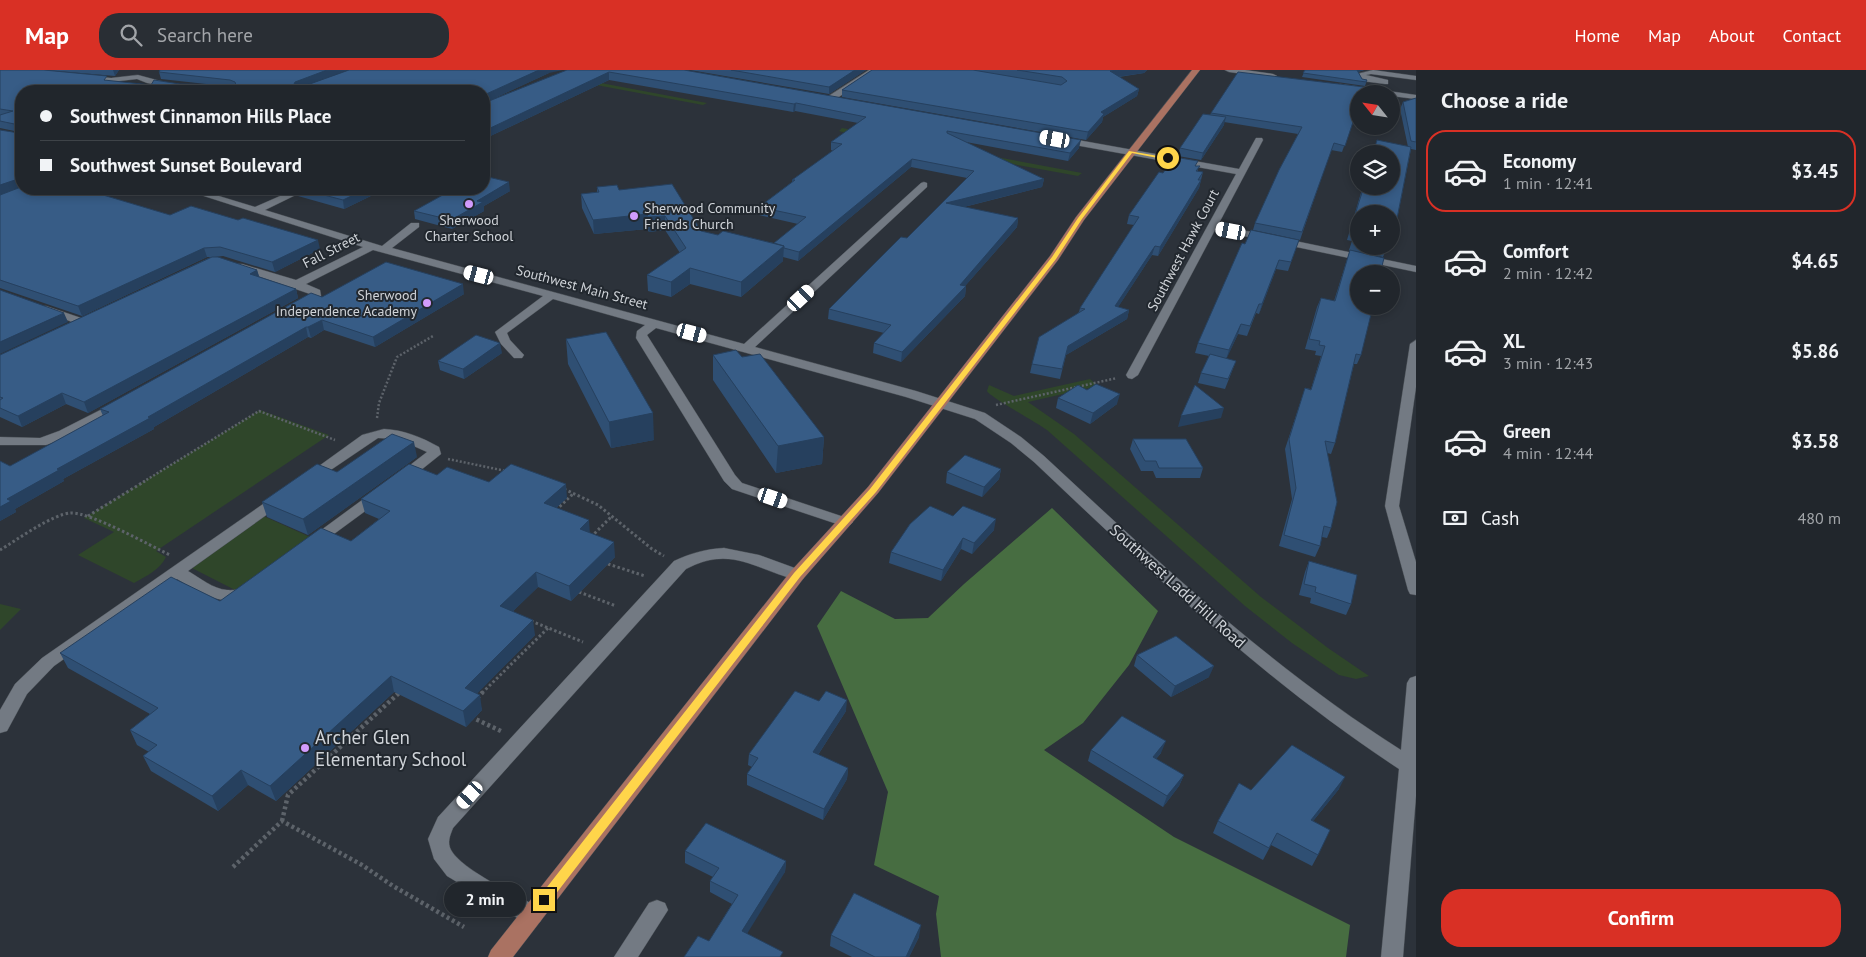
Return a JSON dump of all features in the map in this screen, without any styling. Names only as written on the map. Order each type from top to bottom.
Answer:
[{"type":"main road","points":[[499,957],[797,575],[873,490],[942,403],[1054,258],[1080,219],[1130,152],[1196,70]]},
{"type":"street","points":[[830,99],[874,70]]},
{"type":"street","points":[[1229,70],[1286,78]]},
{"type":"street","points":[[1416,78],[1371,72],[1360,74],[1365,79],[1416,86]]},
{"type":"street","points":[[82,77],[111,80],[139,73],[147,81],[179,85]]},
{"type":"street","points":[[1374,85],[1375,81]]},
{"type":"street","points":[[1334,85],[1350,87]]},
{"type":"street","points":[[1400,95],[1416,97]]},
{"type":"street","points":[[820,98],[840,101]]},
{"type":"street","points":[[1053,138],[1242,172]]},
{"type":"street","name":"Southwest Hawk Court","points":[[1132,375],[1259,140]]},
{"type":"street","points":[[747,348],[924,186]]},
{"type":"street","name":"Southwest Main Street","points":[[207,195],[378,247],[942,403]]},
{"type":"street","points":[[256,210],[290,195]]},
{"type":"street","name":"Fall Street","points":[[231,264],[297,284],[378,247],[415,225]]},
{"type":"street","points":[[1213,227],[1416,269]]},
{"type":"street","points":[[291,311],[316,296],[316,292],[310,288],[297,284]]},
{"type":"street","points":[[518,355],[505,341],[501,332],[552,295]]},
{"type":"street","points":[[37,305],[87,320],[66,330]]},
{"type":"street","points":[[655,323],[641,334],[642,338],[728,478],[738,486],[845,522]]},
{"type":"street","points":[[1416,344],[1392,506],[1416,590]]},
{"type":"street","points":[[0,441],[41,442],[64,434],[134,396]]},
{"type":"street","name":"Southwest Ladd Hill Road","points":[[942,403],[980,416],[1016,440],[1243,645],[1310,698],[1413,768]]},
{"type":"street","points":[[0,726],[21,690],[48,662],[354,447],[375,434],[394,433],[434,450],[434,454],[300,553]]},
{"type":"street","points":[[532,915],[454,870],[441,853],[438,839],[445,822],[680,564],[708,552],[721,552],[797,575]]},
{"type":"street","points":[[181,567],[224,597],[237,597],[260,582]]},
{"type":"street","points":[[1392,957],[1413,768],[1416,682]]},
{"type":"street","points":[[625,957],[657,910]]},
{"type":"path","points":[[375,434],[380,403],[397,356],[433,336]]},
{"type":"path","points":[[980,416],[994,406],[1132,375]]},
{"type":"path","points":[[88,516],[259,412],[354,447]]},
{"type":"path","points":[[434,454],[440,458],[509,471]]},
{"type":"path","points":[[557,487],[598,505],[652,549],[680,564]]},
{"type":"path","points":[[554,512],[574,493]]},
{"type":"path","points":[[0,550],[58,517],[71,512],[88,516],[181,567]]},
{"type":"path","points":[[589,539],[612,516]]},
{"type":"path","points":[[608,564],[664,583]]},
{"type":"path","points":[[579,592],[636,614]]},
{"type":"path","points":[[530,620],[602,650]]},
{"type":"path","points":[[475,699],[548,628]]},
{"type":"path","points":[[233,867],[282,821],[288,796],[407,686]]},
{"type":"path","points":[[462,712],[520,740]]},
{"type":"path","points":[[282,821],[362,865],[393,886],[464,928]]},
{"type":"green space","points":[[569,77],[707,103],[703,105],[564,79]]},
{"type":"green space","points":[[842,128],[1082,173],[1078,176],[849,134],[839,131]]},
{"type":"green space","points":[[1090,379],[1098,386],[1028,402],[1074,434],[1261,597],[1328,648],[1369,676],[1356,679],[1339,675],[1292,643],[1245,606],[1047,430],[987,391],[989,385],[1014,396]]},
{"type":"green space","points":[[260,410],[329,435],[156,551],[166,557],[163,562],[152,572],[134,583],[78,555],[114,532],[84,518]]},
{"type":"green space","points":[[1052,508],[1158,611],[1129,665],[1083,723],[1044,750],[1174,837],[1350,925],[1346,957],[941,957],[936,914],[939,896],[874,865],[888,792],[817,626],[841,591],[895,619],[928,618],[964,584]]},
{"type":"green space","points":[[261,515],[310,537],[237,591],[188,566]]},
{"type":"green space","points":[[0,604],[21,609],[0,630]]},
{"type":"building","points":[[0,70],[44,70],[107,76],[104,80],[151,85],[15,85],[15,124],[0,121],[0,115],[13,111],[0,109]]},
{"type":"building","points":[[160,70],[327,70],[294,84],[236,85],[235,82],[230,80],[159,72]]},
{"type":"building","points":[[349,70],[539,70],[490,92],[490,85],[307,85]]},
{"type":"building","points":[[567,70],[684,70],[1081,140],[1070,153],[947,131],[947,133],[1044,179],[946,203],[1018,218],[960,285],[966,286],[902,352],[874,343],[891,325],[829,309],[901,237],[907,238],[974,171],[912,159],[799,252],[774,243],[806,217],[759,207],[795,180],[792,180],[842,144],[831,142],[866,117],[796,103],[609,72],[490,128],[490,101]]},
{"type":"building","points":[[731,70],[855,70],[829,87]]},
{"type":"building","points":[[872,70],[973,70],[1061,85],[1067,81],[1062,77],[1017,70],[1119,70],[1110,71],[1139,89],[1101,112],[1104,114],[1088,132],[842,90]]},
{"type":"building","points":[[1305,70],[1357,70],[1362,79],[1367,80],[1366,82],[1303,73]]},
{"type":"building","points":[[1238,72],[1350,85],[1350,131],[1345,146],[1334,143],[1302,232],[1255,223],[1279,170],[1302,127],[1211,113]]},
{"type":"building","points":[[154,80],[180,84],[236,85],[151,85]]},
{"type":"building","points":[[1416,98],[1416,142],[1411,141],[1403,102]]},
{"type":"building","points":[[1203,114],[1226,117],[1203,153],[1180,148]]},
{"type":"building","points":[[0,130],[15,132],[15,180],[0,185]]},
{"type":"building","points":[[1377,140],[1411,147],[1400,205],[1358,205],[1361,195],[1400,195],[1400,145],[1376,145]]},
{"type":"building","points":[[1174,157],[1198,161],[1195,166],[1200,166],[1196,171],[1203,172],[1198,180],[1201,180],[1160,247],[1155,246],[1115,306],[1129,310],[1068,346],[1062,369],[1032,364],[1039,337],[1085,309],[1080,308],[1139,217],[1129,215],[1159,172],[1163,173]]},
{"type":"building","points":[[490,177],[509,182],[490,193]]},
{"type":"building","points":[[672,184],[701,231],[718,235],[723,231],[784,246],[741,282],[690,268],[671,282],[647,275],[686,248],[665,216],[648,217],[647,214],[593,220],[581,194],[599,192],[597,187],[617,185],[619,190]]},
{"type":"building","points":[[15,189],[15,195],[103,195],[170,215],[191,206],[238,220],[243,218],[318,240],[272,262],[220,247],[204,248],[78,306],[0,280],[0,195]]},
{"type":"building","points":[[324,195],[353,195],[343,200]]},
{"type":"building","points":[[443,195],[487,195],[477,201],[483,202],[451,220],[414,211]]},
{"type":"building","points":[[1251,230],[1299,240],[1291,262],[1279,260],[1262,304],[1259,304],[1250,326],[1241,324],[1229,350],[1198,343],[1242,243],[1245,244]]},
{"type":"building","points":[[1350,250],[1350,255],[1371,255],[1384,258],[1382,265],[1350,265],[1350,315],[1371,315],[1361,355],[1356,354],[1335,443],[1325,441],[1337,502],[1331,528],[1324,526],[1320,546],[1284,535],[1296,488],[1289,439],[1305,388],[1311,390],[1325,346],[1319,345],[1320,341],[1309,339],[1321,298],[1335,301]]},
{"type":"building","points":[[212,257],[218,257],[257,270],[250,274],[296,289],[84,402],[62,393],[18,416],[0,408],[0,400],[3,398],[0,397],[0,355]]},
{"type":"building","points":[[386,262],[463,284],[373,337],[322,320],[306,327],[148,417],[150,418],[57,469],[59,470],[7,499],[11,501],[0,507],[0,461],[10,466],[109,412],[100,409],[311,293],[322,297]]},
{"type":"building","points":[[0,290],[64,313],[0,342]]},
{"type":"building","points":[[606,332],[653,413],[609,422],[566,339]]},
{"type":"building","points":[[476,335],[500,343],[463,369],[438,361]]},
{"type":"building","points":[[736,350],[742,357],[760,354],[824,437],[778,446],[713,355]]},
{"type":"building","points":[[1210,354],[1236,361],[1228,379],[1201,373]]},
{"type":"building","points":[[1096,384],[1120,394],[1093,413],[1058,398],[1078,385],[1087,390]]},
{"type":"building","points":[[1195,385],[1224,408],[1181,416]]},
{"type":"building","points":[[392,434],[414,442],[303,519],[262,502],[317,464],[337,472]]},
{"type":"building","points":[[1133,439],[1186,439],[1203,468],[1159,468],[1156,461],[1145,461]]},
{"type":"building","points":[[965,455],[1001,469],[984,487],[947,472]]},
{"type":"building","points":[[409,464],[437,475],[447,467],[489,482],[511,464],[566,484],[544,503],[589,520],[580,529],[614,542],[569,586],[536,572],[500,606],[533,620],[465,688],[480,695],[463,711],[391,676],[270,786],[241,770],[212,796],[143,756],[157,745],[130,730],[158,708],[60,653],[171,577],[220,601],[321,528],[351,541],[390,511],[361,499]]},
{"type":"building","points":[[930,506],[953,516],[963,506],[996,519],[974,543],[963,538],[943,570],[891,552],[910,524]]},
{"type":"building","points":[[1309,561],[1357,575],[1351,604],[1315,592],[1316,587],[1304,584]]},
{"type":"building","points":[[1176,636],[1214,666],[1175,686],[1137,655]]},
{"type":"building","points":[[795,691],[819,701],[826,691],[847,700],[813,752],[848,768],[824,809],[747,774],[758,758],[749,754]]},
{"type":"building","points":[[1122,716],[1166,741],[1153,757],[1184,775],[1167,796],[1091,750]]},
{"type":"building","points":[[1292,745],[1345,777],[1311,820],[1330,830],[1318,855],[1277,833],[1269,848],[1218,821],[1239,783],[1251,790]]},
{"type":"building","points":[[706,823],[786,861],[742,931],[783,952],[780,957],[684,957],[698,936],[709,941],[738,895],[710,881],[719,868],[685,851]]},
{"type":"building","points":[[854,893],[921,925],[906,957],[875,957],[831,935]]},
{"type":"place","name":"Sherwood Charter School","points":[[469,204]]},
{"type":"place","name":"Sherwood Community Friends Church","points":[[634,216]]},
{"type":"place","name":"Sherwood Independence Academy","points":[[427,303]]},
{"type":"place","name":"Archer Glen Elementary School","points":[[305,748]]},
{"type":"route","points":[[544,900],[797,575],[873,490],[942,403],[1054,258],[1080,219],[1130,152],[1168,158]]}]
